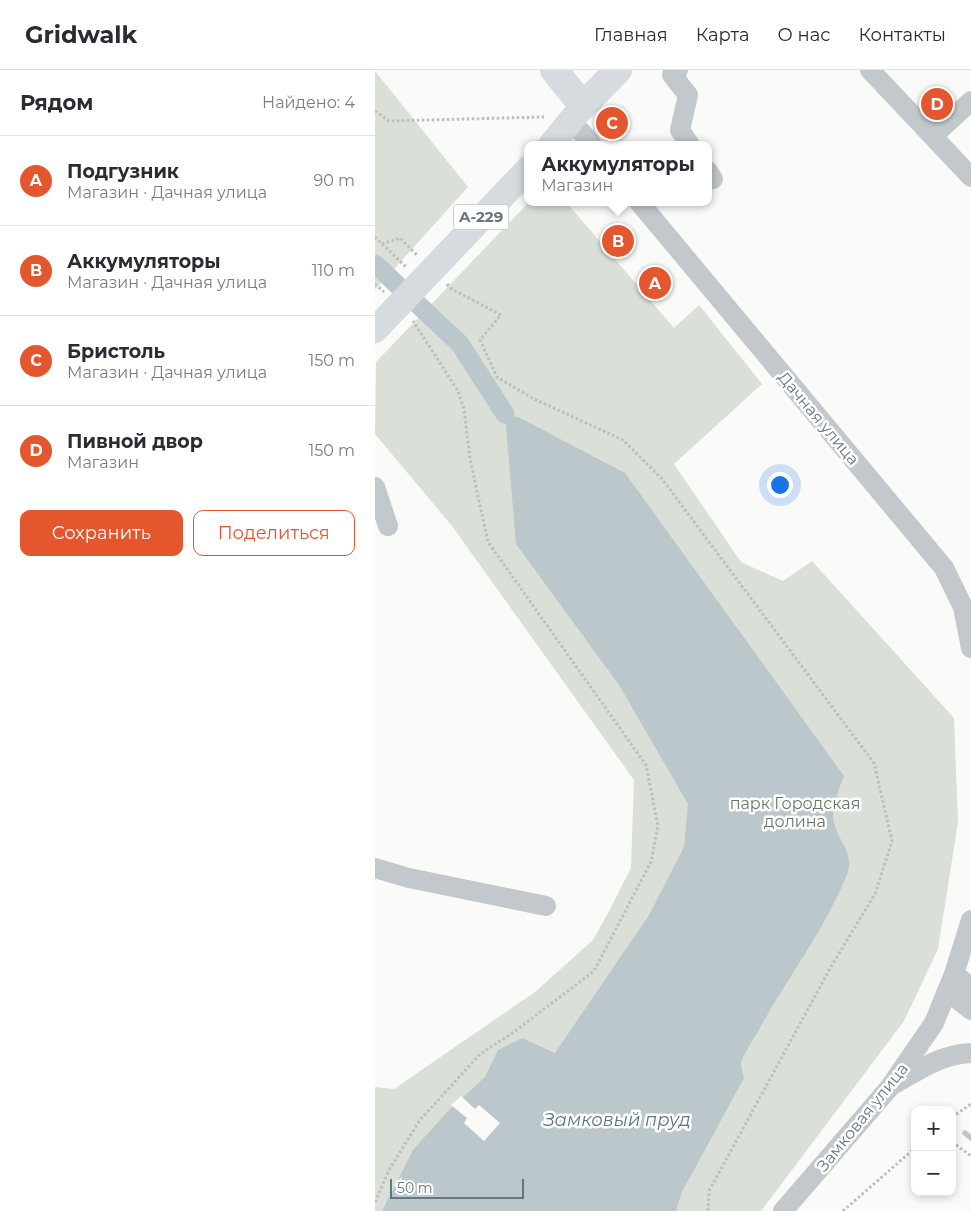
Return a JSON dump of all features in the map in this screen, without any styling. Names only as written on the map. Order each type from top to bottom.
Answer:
[{"type":"highway","points":[[554,70],[577,113],[618,70]]},
{"type":"main road","points":[[554,141],[577,113]]},
{"type":"main road","name":"А-229","points":[[375,330],[524,173]]},
{"type":"street","points":[[678,70],[672,76],[688,95],[680,130],[687,141]]},
{"type":"street","points":[[870,70],[971,177]]},
{"type":"street","points":[[933,136],[971,102]]},
{"type":"street","points":[[577,113],[589,141]]},
{"type":"street","name":"Дачная улица","points":[[642,206],[945,568],[963,607],[971,647]]},
{"type":"street","points":[[375,487],[388,526]]},
{"type":"street","points":[[375,868],[409,878],[546,906]]},
{"type":"street","points":[[951,982],[971,920]]},
{"type":"street","points":[[951,982],[971,987]]},
{"type":"street","points":[[951,982],[971,1010]]},
{"type":"street","name":"Замковая улица","points":[[783,1211],[890,1086],[934,1023],[951,982]]},
{"type":"street","points":[[890,1086],[933,1062],[961,1053],[971,1053]]},
{"type":"path","points":[[375,111],[389,121],[544,117]]},
{"type":"path","points":[[375,237],[408,269]]},
{"type":"path","points":[[381,244],[400,238],[413,251]]},
{"type":"path","points":[[450,288],[501,315],[480,340],[497,377],[531,398],[623,440],[662,479],[874,763],[892,841],[875,894],[832,965],[709,1191],[708,1211]]},
{"type":"path","points":[[375,1202],[390,1168],[420,1120],[480,1054],[514,1032],[594,971],[651,862],[658,826],[645,765],[488,542],[470,459],[464,409],[458,391],[417,324]]},
{"type":"path","points":[[956,1114],[971,1104]]},
{"type":"path","points":[[956,1145],[971,1156]]},
{"type":"path","points":[[843,1211],[912,1151]]},
{"type":"green space","points":[[375,71],[468,187],[375,290]]},
{"type":"green space","name":"парк Городская долина","points":[[525,206],[569,206],[674,328],[699,305],[762,384],[674,464],[741,562],[783,581],[812,561],[954,718],[958,822],[938,949],[904,1021],[761,1211],[375,1211],[375,1087],[394,1089],[535,992],[593,940],[631,868],[634,780],[452,526],[375,434],[376,362]]},
{"type":"water","name":"Замковый пруд","points":[[505,414],[520,418],[625,473],[844,776],[835,801],[833,817],[837,833],[849,860],[846,877],[817,934],[744,1055],[741,1063],[744,1078],[682,1192],[676,1211],[382,1211],[413,1150],[449,1110],[485,1077],[498,1050],[522,1038],[555,1053],[649,915],[684,847],[688,804],[619,685],[516,544]]},
{"type":"pier","points":[[461,1096],[475,1109],[479,1105],[500,1123],[484,1141],[464,1123],[467,1118],[451,1105]]},
{"type":"waterway","points":[[375,264],[460,344],[505,414]]},
{"type":"waterway","points":[[965,1133],[971,1138]]},
{"type":"place","name":"Пивной двор","points":[[937,104]]},
{"type":"place","name":"Бристоль","points":[[612,123]]},
{"type":"place","name":"Аккумуляторы","points":[[618,241]]},
{"type":"place","name":"Подгузник","points":[[655,283]]}]
